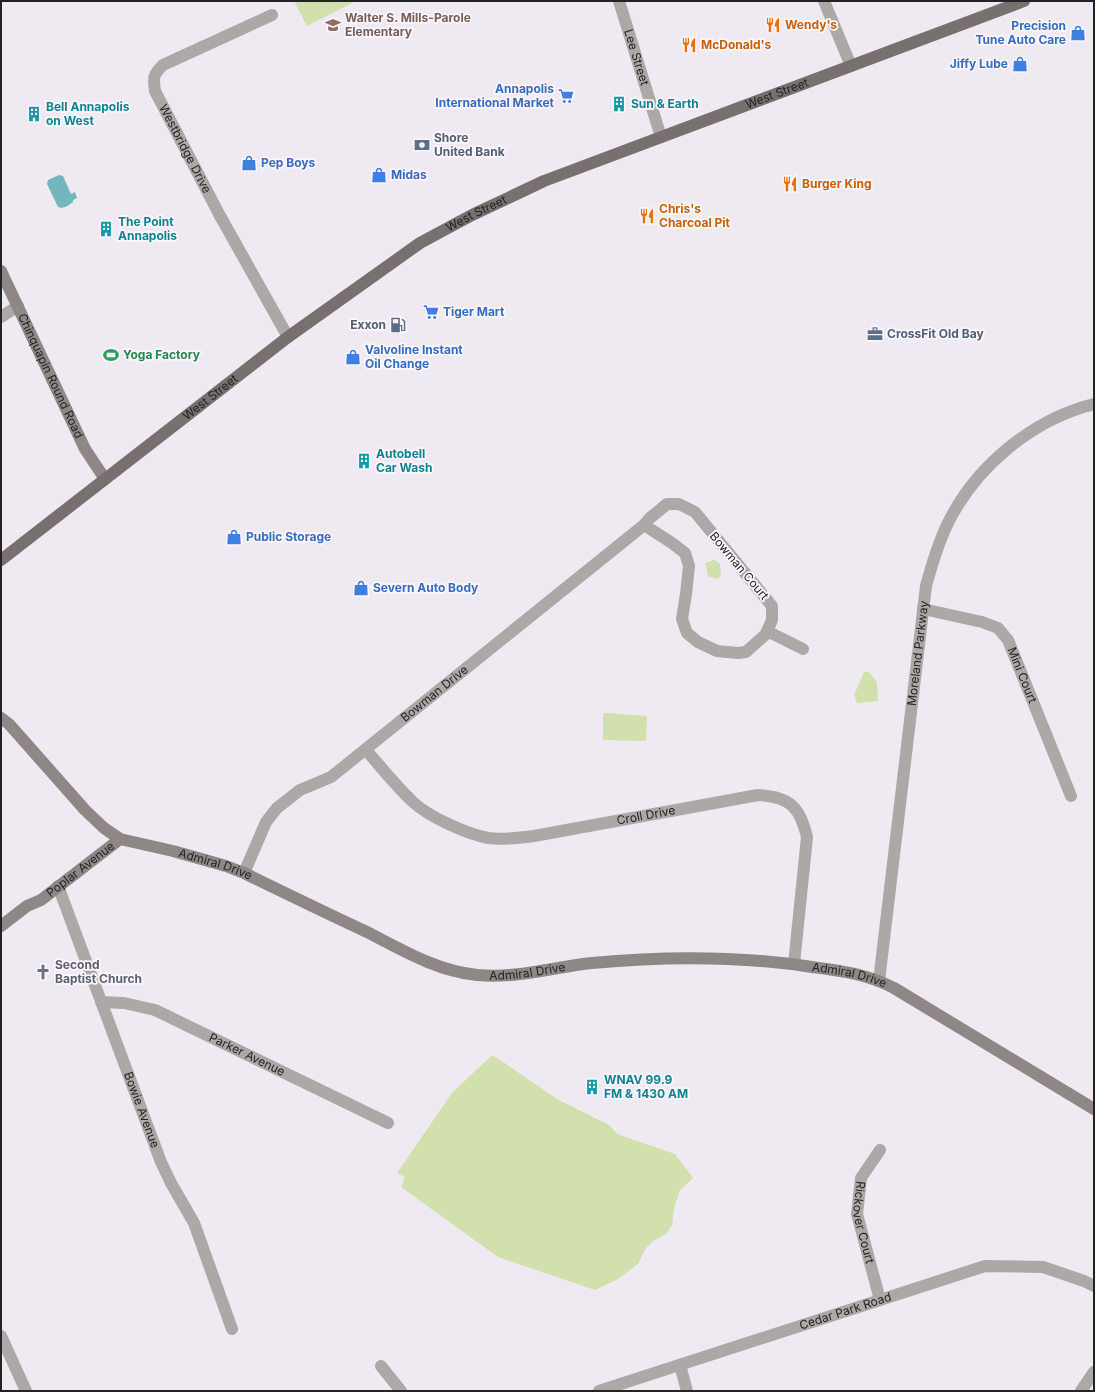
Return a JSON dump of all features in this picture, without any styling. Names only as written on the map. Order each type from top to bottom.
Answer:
[{"type":"main road","name":"West Street","points":[[1,560],[288,336],[420,243],[472,215],[544,181],[1024,1]]},
{"type":"street","name":"Lee Street","points":[[619,1],[661,137]]},
{"type":"street","points":[[824,1],[851,66]]},
{"type":"street","name":"Westbridge Drive","points":[[272,15],[163,65],[156,72],[153,79],[155,91],[219,214],[288,336]]},
{"type":"street","name":"Chinquapin Round Road","points":[[1,271],[85,449],[105,479]]},
{"type":"street","points":[[1,317],[18,306]]},
{"type":"street","name":"Moreland Parkway","points":[[879,981],[926,586],[936,552],[948,522],[966,493],[995,459],[1024,435],[1051,419],[1078,408],[1094,404]]},
{"type":"street","name":"Bowman Court","points":[[667,504],[679,504],[695,512],[772,606],[772,620],[767,631],[761,639],[746,652],[738,653],[717,651],[698,642],[686,633],[682,619],[689,566],[685,553],[644,525],[650,518],[667,504]]},
{"type":"street","name":"Bowman Drive","points":[[244,873],[266,822],[277,808],[300,790],[331,777],[644,525]]},
{"type":"street","name":"Mini Court","points":[[923,609],[982,622],[998,628],[1008,640],[1071,796]]},
{"type":"street","points":[[767,631],[803,649]]},
{"type":"street","name":"Admiral Drive","points":[[1,718],[9,724],[85,810],[104,828],[120,839],[173,851],[226,866],[244,873],[424,960],[442,967],[462,973],[479,975],[515,974],[590,963],[726,958],[794,964],[849,972],[879,981],[1094,1109]]},
{"type":"street","name":"Croll Drive","points":[[366,750],[414,803],[434,817],[462,830],[488,838],[519,838],[534,836],[758,795],[772,795],[786,801],[796,809],[804,822],[808,837],[794,964]]},
{"type":"street","name":"Poplar Avenue","points":[[1,926],[27,906],[41,900],[120,839]]},
{"type":"street","name":"Bowie Avenue","points":[[58,886],[161,1162],[166,1174],[194,1223],[232,1329]]},
{"type":"street","name":"Poplar Avenue","points":[[1,930],[13,926],[19,922],[37,907],[41,900]]},
{"type":"street","name":"Parker Avenue","points":[[101,1002],[124,1003],[155,1010],[388,1123]]},
{"type":"street","name":"Rickover Court","points":[[880,1150],[861,1178],[857,1214],[880,1300]]},
{"type":"street","name":"Cedar Park Road","points":[[599,1391],[985,1266],[1043,1267],[1094,1286]]},
{"type":"street","points":[[1,1336],[26,1391]]},
{"type":"street","points":[[680,1365],[687,1391]]},
{"type":"street","points":[[381,1366],[401,1391]]},
{"type":"street","points":[[1081,1391],[1094,1372]]},
{"type":"green space","points":[[294,1],[351,1],[352,3],[307,26]]},
{"type":"green space","points":[[714,560],[720,564],[721,576],[717,579],[708,576],[705,563]]},
{"type":"green space","points":[[864,672],[869,672],[877,682],[878,701],[857,703],[854,695]]},
{"type":"green space","points":[[603,714],[647,716],[646,741],[603,740]]},
{"type":"green space","points":[[492,1055],[557,1099],[609,1125],[617,1134],[675,1154],[693,1178],[680,1190],[674,1208],[672,1225],[666,1234],[653,1241],[645,1249],[638,1264],[618,1279],[595,1290],[498,1257],[401,1187],[405,1177],[397,1173],[452,1093]]},
{"type":"water","points":[[59,175],[63,176],[71,194],[75,192],[77,198],[66,207],[62,208],[58,207],[47,184],[48,180]]},
{"type":"place","name":"Walter S. Mills-Parole Elementary","points":[[333,25]]},
{"type":"place","name":"Wendy's","points":[[773,25]]},
{"type":"place","name":"Precision Tune Auto Care","points":[[1078,33]]},
{"type":"place","name":"McDonald's","points":[[689,45]]},
{"type":"place","name":"Jiffy Lube","points":[[1020,64]]},
{"type":"place","name":"Annapolis International Market","points":[[566,96]]},
{"type":"place","name":"Sun & Earth","points":[[619,104]]},
{"type":"place","name":"Bell Annapolis on West","points":[[34,114]]},
{"type":"place","name":"Shore United Bank","points":[[422,145]]},
{"type":"place","name":"Pep Boys","points":[[249,163]]},
{"type":"place","name":"Midas","points":[[379,175]]},
{"type":"place","name":"Burger King","points":[[790,184]]},
{"type":"place","name":"Chris's Charcoal Pit","points":[[647,216]]},
{"type":"place","name":"The Point Annapolis","points":[[106,229]]},
{"type":"place","name":"Tiger Mart","points":[[431,312]]},
{"type":"place","name":"Exxon","points":[[398,325]]},
{"type":"place","name":"CrossFit Old Bay","points":[[875,334]]},
{"type":"place","name":"Yoga Factory","points":[[111,355]]},
{"type":"place","name":"Valvoline Instant Oil Change","points":[[353,357]]},
{"type":"place","name":"Autobell Car Wash","points":[[364,461]]},
{"type":"place","name":"Public Storage","points":[[234,537]]},
{"type":"place","name":"Severn Auto Body","points":[[361,588]]},
{"type":"place","name":"Second Baptist Church","points":[[43,972]]},
{"type":"place","name":"WNAV 99.9 FM & 1430 AM","points":[[592,1087]]}]
